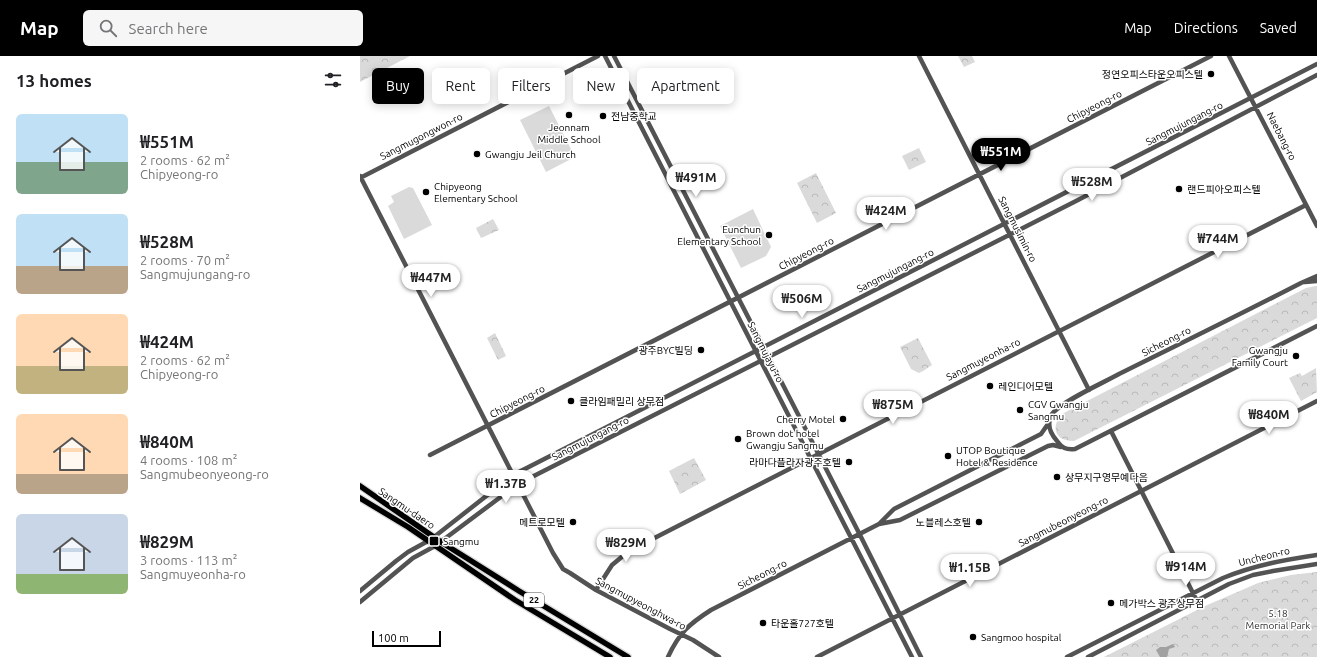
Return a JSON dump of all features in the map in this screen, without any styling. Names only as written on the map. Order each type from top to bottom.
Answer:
[{"type":"main road","name":"Sangmu-daero","points":[[360,486],[441,542],[628,657]]},
{"type":"main road","name":"Sangmu-daero","points":[[360,498],[428,541],[528,608],[610,657]]},
{"type":"main road","name":"Sangmujungang-ro","points":[[428,541],[434,537]]},
{"type":"street","name":"Sangmugongwon-ro","points":[[360,177],[598,56]]},
{"type":"street","name":"Sangmujayu-ro","points":[[605,56],[912,657]]},
{"type":"street","name":"Sangmujayu-ro","points":[[614,56],[921,657]]},
{"type":"street","name":"Sangmusimin-ro","points":[[919,56],[1089,390]]},
{"type":"street","name":"Chipyeong-ro","points":[[430,455],[1211,56]]},
{"type":"street","name":"Naebang-ro","points":[[1229,56],[1317,226]]},
{"type":"street","name":"Sangmujungang-ro","points":[[434,537],[513,475],[1005,225],[1317,64]]},
{"type":"street","name":"Sangmujungang-ro","points":[[360,602],[413,558],[441,542],[518,484],[761,362],[1317,75]]},
{"type":"street","name":"Sangmupyeonghwa-ro","points":[[360,177],[563,569],[596,590],[670,630],[681,634],[719,657]]},
{"type":"street","name":"Sangmuyeonha-ro","points":[[596,590],[612,565],[629,551],[1306,205]]},
{"type":"street","name":"Sicheong-ro","points":[[879,524],[894,509],[1041,434],[1048,424],[1051,415],[1057,408],[1089,390],[1301,283],[1317,273]]},
{"type":"street","name":"Sicheong-ro","points":[[1308,279],[1317,276]]},
{"type":"street","name":"Sicheong-ro","points":[[1301,283],[1317,282]]},
{"type":"street","name":"Sicheong-ro","points":[[668,657],[681,634],[698,618],[851,538],[879,524],[900,520],[1048,446],[1053,445],[1075,450],[1317,326]]},
{"type":"street","name":"Sangmubeonyeong-ro","points":[[817,657],[1317,401]]},
{"type":"street","points":[[1048,424],[1052,436],[1062,447]]},
{"type":"street","points":[[1111,431],[1197,600]]},
{"type":"street","points":[[360,591],[402,556],[428,541]]},
{"type":"street","name":"Uncheon-ro","points":[[1067,657],[1103,640],[1210,583],[1250,568],[1280,560],[1317,555]]},
{"type":"street","name":"Uncheon-ro","points":[[1088,657],[1229,584],[1254,575],[1284,568],[1317,564]]},
{"type":"green space","points":[[360,56],[410,56],[387,68],[372,68],[372,76],[360,82]]},
{"type":"green space","points":[[958,56],[972,56],[975,62],[964,67]]},
{"type":"green space","points":[[549,106],[575,157],[546,172],[520,120]]},
{"type":"green space","points":[[919,148],[926,162],[909,170],[902,156]]},
{"type":"green space","points":[[816,173],[836,213],[817,223],[797,183]]},
{"type":"green space","points":[[409,187],[413,188],[432,225],[404,239],[388,206],[394,202],[391,196]]},
{"type":"green space","points":[[753,209],[771,247],[766,256],[741,268],[720,226]]},
{"type":"green space","points":[[493,219],[499,230],[481,238],[476,228]]},
{"type":"green space","points":[[1317,286],[1317,318],[1074,441],[1063,439],[1057,434],[1056,425],[1060,415],[1306,288]]},
{"type":"green space","points":[[495,333],[506,356],[498,360],[487,338]]},
{"type":"green space","points":[[918,338],[932,365],[919,373],[911,369],[900,347]]},
{"type":"green space","points":[[1316,368],[1317,392],[1301,401],[1289,378],[1300,373],[1302,376]]},
{"type":"green space","points":[[694,458],[706,480],[680,494],[669,471]]},
{"type":"green space","name":"5.18 Memorial Park","points":[[1317,572],[1317,657],[1104,657],[1205,606],[1258,583],[1291,575]]},
{"type":"shaded area","points":[[1173,644],[1175,647],[1169,649],[1167,657],[1160,657],[1156,650],[1160,647],[1166,647]]},
{"type":"place","name":"정연오피스타운오피스텔","points":[[1211,74]]},
{"type":"place","name":"Jeonnam Middle School","points":[[569,115]]},
{"type":"place","name":"전남중학교","points":[[603,116]]},
{"type":"place","name":"Gwangju Jeil Church","points":[[477,154]]},
{"type":"place","name":"랜드피아오피스텔","points":[[1179,189]]},
{"type":"place","name":"Chipyeong Elementary School","points":[[426,192]]},
{"type":"place","name":"Eunchun Elementary School","points":[[769,235]]},
{"type":"place","name":"광주BYC빌딩","points":[[701,350]]},
{"type":"place","name":"Gwangju Family Court","points":[[1296,356]]},
{"type":"place","name":"레인디어모텔","points":[[990,386]]},
{"type":"place","name":"클라임패밀리 상무점","points":[[571,401]]},
{"type":"place","name":"CGV Gwangju Sangmu","points":[[1020,410]]},
{"type":"place","name":"Cherry Motel","points":[[843,419]]},
{"type":"place","name":"Brown dot hotel Gwangju Sangmu","points":[[738,439]]},
{"type":"place","name":"UTOP Boutique Hotel & Residence","points":[[948,456]]},
{"type":"place","name":"라마다플라자광주호텔","points":[[849,462]]},
{"type":"place","name":"상무지구영무예다음","points":[[1057,477]]},
{"type":"place","name":"메트로모텔","points":[[573,522]]},
{"type":"place","name":"노블레스호텔","points":[[979,522]]},
{"type":"place","name":"Sangmu","points":[[434,541]]},
{"type":"place","name":"메가박스 광주상무점","points":[[1111,603]]},
{"type":"place","name":"타운홀727호텔","points":[[763,623]]},
{"type":"place","name":"Sangmoo hospital","points":[[973,637]]}]
